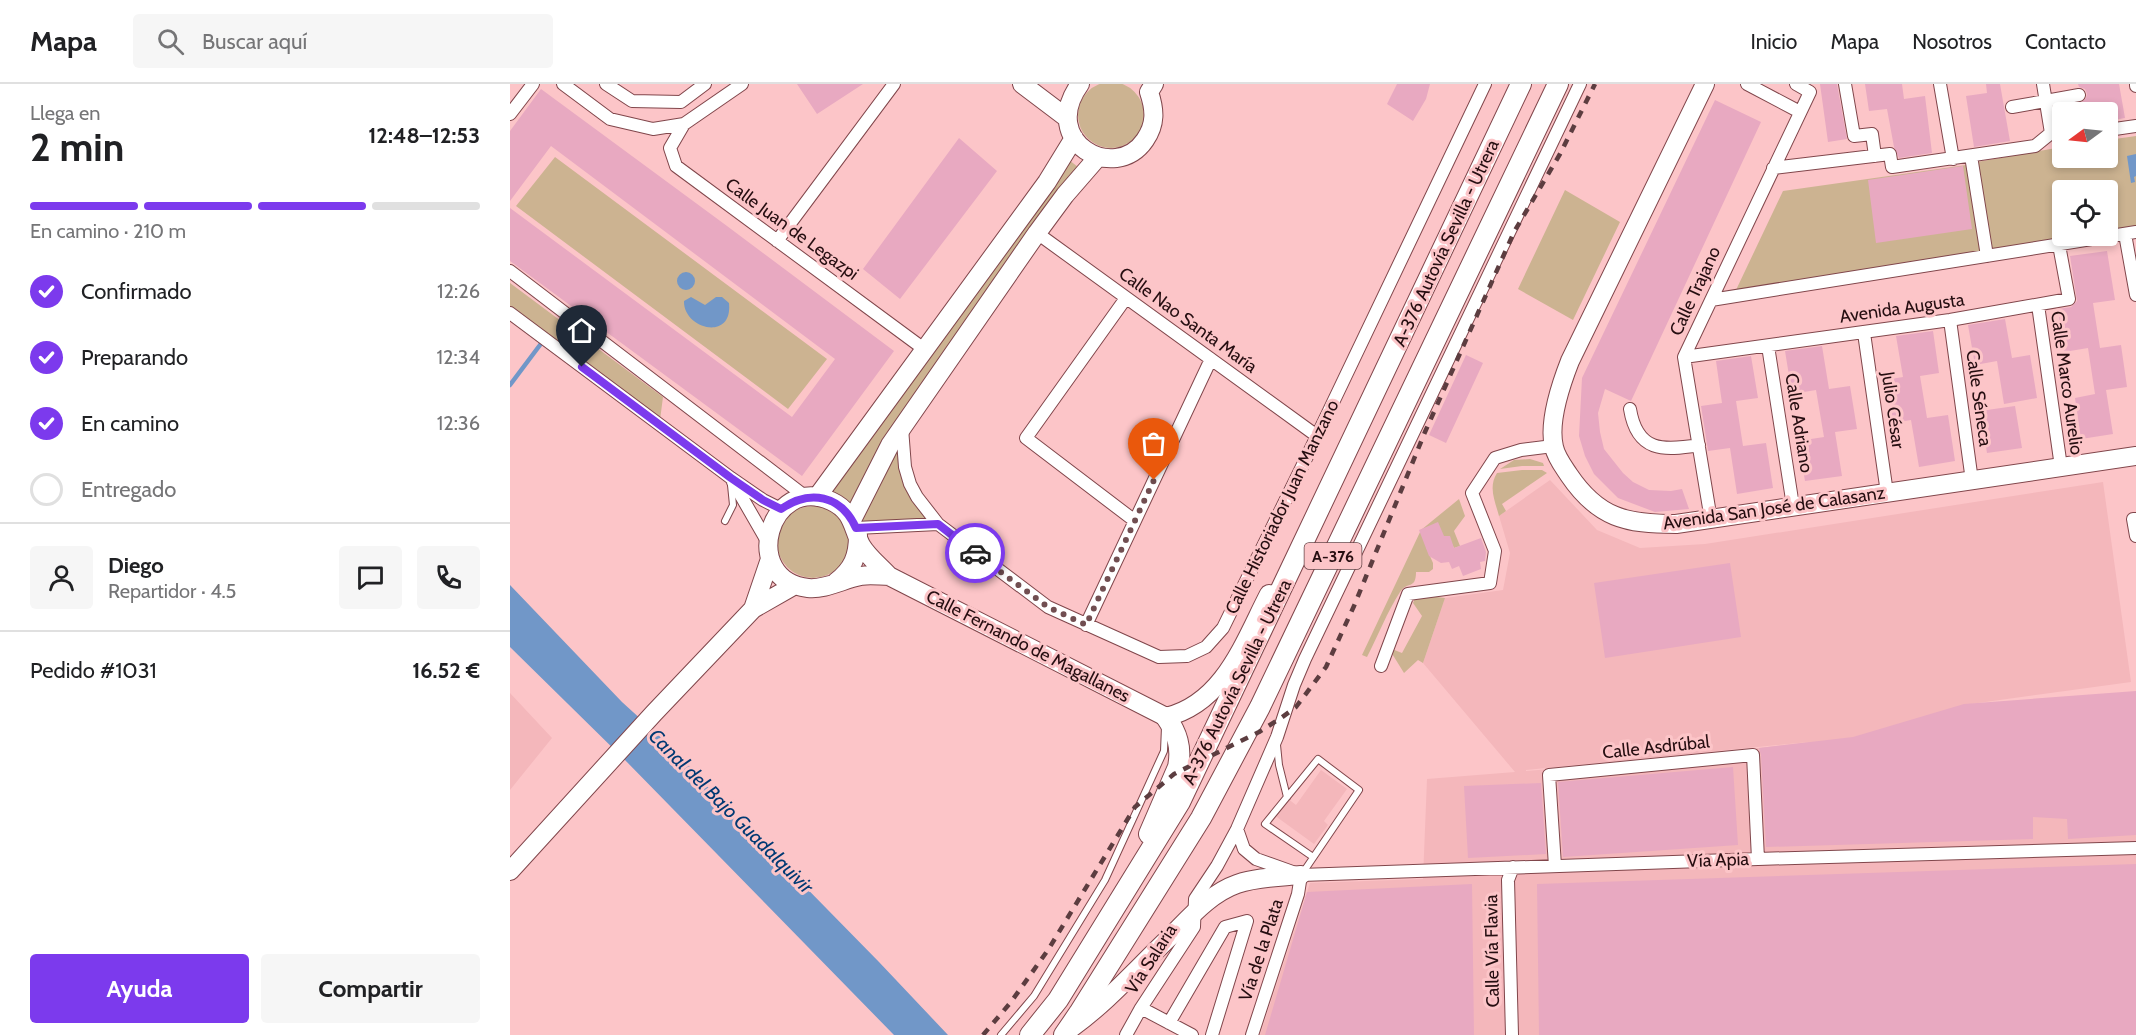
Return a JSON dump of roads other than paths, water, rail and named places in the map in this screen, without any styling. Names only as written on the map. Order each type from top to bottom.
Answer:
[{"type":"main road","name":"A-376 Autovía Sevilla - Utrera","points":[[1030,1035],[1058,1000],[1180,802],[1521,84]]},
{"type":"main road","name":"A-376 Autovía Sevilla - Utrera","points":[[1065,1034],[1201,818],[1260,707],[1558,84]]},
{"type":"main road","points":[[1116,907],[1178,767],[1179,743],[1166,717]]},
{"type":"street","points":[[510,114],[532,84]]},
{"type":"street","points":[[563,84],[610,119],[653,129],[684,124],[742,84]]},
{"type":"street","points":[[606,84],[632,101],[681,102],[705,84]]},
{"type":"street","points":[[777,241],[894,84]]},
{"type":"street","points":[[1022,84],[1067,118]]},
{"type":"street","points":[[1080,84],[1070,98],[1067,118],[1074,138],[1084,150],[1098,157],[1120,158],[1140,148],[1152,130],[1155,108],[1148,87]]},
{"type":"street","name":"Calle Historiador Juan Manzano","points":[[902,428],[910,484],[938,524],[1048,607],[1159,657],[1187,656],[1206,647],[1223,628],[1286,506],[1317,436],[1485,84]]},
{"type":"street","name":"Vía Salaria","points":[[1126,1035],[1194,927],[1195,906],[1237,829],[1277,737],[1305,659],[1580,84]]},
{"type":"street","points":[[1381,666],[1408,594],[1490,583],[1495,551],[1472,493],[1495,458],[1521,450],[1553,446],[1558,390],[1570,361],[1705,84]]},
{"type":"street","points":[[1747,84],[1800,112]]},
{"type":"street","name":"Calle Trajano","points":[[1711,519],[1684,357],[1810,92],[1796,84]]},
{"type":"street","points":[[1845,84],[1854,136],[1872,134],[1875,156]]},
{"type":"street","points":[[1940,84],[1953,159]]},
{"type":"street","points":[[2043,84],[2052,120]]},
{"type":"street","points":[[2012,107],[2079,95]]},
{"type":"street","name":"Calle Juan de Legazpi","points":[[684,124],[669,148],[676,166],[924,349]]},
{"type":"street","points":[[2118,129],[2136,126]]},
{"type":"street","points":[[889,576],[864,575],[822,587],[808,588],[795,585],[776,570],[770,559],[767,541],[769,529],[781,509],[793,502],[812,497],[1047,182],[1074,138]]},
{"type":"street","points":[[1773,168],[1890,154],[1892,167],[2035,146],[2052,138]]},
{"type":"street","points":[[1971,156],[1988,256]]},
{"type":"street","points":[[834,583],[846,574],[854,562],[858,549],[855,528],[890,445],[1037,233],[1065,195],[1098,157]]},
{"type":"street","name":"Calle Nao Santa María","points":[[1037,233],[1317,436]]},
{"type":"street","points":[[2131,233],[2136,295]]},
{"type":"street","name":"Avenida Augusta","points":[[1711,300],[2052,245]]},
{"type":"street","name":"Avenida Augusta","points":[[1684,357],[1864,333],[2069,299],[2059,246]]},
{"type":"street","points":[[510,271],[812,497],[831,501],[843,509],[855,528],[861,545],[889,576]]},
{"type":"street","points":[[1126,298],[1026,438],[1135,521]]},
{"type":"street","name":"Calle Marco Aurelio","points":[[2038,304],[2061,467]]},
{"type":"street","points":[[510,313],[731,478],[763,500],[781,509]]},
{"type":"street","name":"Calle Séneca","points":[[1950,320],[1972,481]]},
{"type":"street","name":"Julio César","points":[[1864,333],[1887,493]]},
{"type":"street","name":"Calle Adriano","points":[[1768,346],[1793,506]]},
{"type":"street","points":[[1086,625],[1211,359]]},
{"type":"street","points":[[1630,409],[1632,422],[1638,435],[1653,446],[1672,449],[1699,445]]},
{"type":"street","name":"Avenida San José de Calasanz","points":[[1553,446],[1559,461],[1580,491],[1599,509],[1627,520],[1654,524],[1676,524],[2136,456]]},
{"type":"street","points":[[731,478],[767,541]]},
{"type":"street","points":[[2136,519],[2133,519],[2136,536]]},
{"type":"street","points":[[855,528],[938,524]]},
{"type":"street","points":[[1166,717],[1192,708],[1220,684],[1233,666],[1272,588],[1297,557]]},
{"type":"street","points":[[753,609],[770,559]]},
{"type":"street","name":"Calle Fernando de Magallanes","points":[[889,576],[1166,717]]},
{"type":"street","points":[[510,871],[654,713],[753,609],[795,585]]},
{"type":"street","name":"Calle Asdrúbal","points":[[1554,866],[1549,775],[1753,755],[1758,859]]},
{"type":"street","name":"Vía Apia","points":[[1237,829],[1244,849],[1256,859],[1301,875]]},
{"type":"street","name":"Vía Apia","points":[[1065,1034],[1096,1010],[1166,940],[1195,906],[1235,884],[1263,879],[1301,875],[1513,867],[2136,848]]},
{"type":"street","name":"Calle Vía Flavia","points":[[1512,1035],[1508,880],[1513,867]]},
{"type":"street","name":"Vía de la Plata","points":[[1252,1035],[1298,894],[1301,875]]},
{"type":"street","points":[[1169,1023],[1225,927],[1247,921],[1212,1035]]},
{"type":"street","points":[[1141,1008],[1192,1035]]},
{"type":"lane","points":[[725,521],[733,505],[731,478]]},
{"type":"lane","points":[[1001,1035],[1034,996],[1105,880],[1164,751],[1166,717]]},
{"type":"lane","points":[[1277,737],[1279,765],[1287,797]]},
{"type":"lane","points":[[1301,875],[1359,790],[1318,759],[1265,825],[1313,857]]},
{"type":"water","points":[[2136,154],[2135,182],[2131,183],[2127,156]]},
{"type":"water","points":[[686,272],[692,275],[695,281],[692,287],[686,290],[680,287],[677,281],[680,275]]},
{"type":"water","points":[[691,297],[705,305],[716,297],[722,297],[729,303],[728,315],[724,323],[716,327],[708,327],[691,319],[684,301]]},
{"type":"water","points":[[510,585],[622,702],[677,752],[714,794],[948,1035],[894,1035],[624,759],[510,647]]},
{"type":"waterway","points":[[510,385],[543,341]]},
{"type":"railway","points":[[983,1035],[1011,1002],[1048,950],[1135,807],[1174,774],[1259,732],[1281,718],[1296,707],[1326,667],[1354,606],[1425,432],[1514,232],[1560,154],[1595,84]]},
{"type":"water label","name":"Canal del Bajo Guadalquivir","points":[[731,811]]}]
